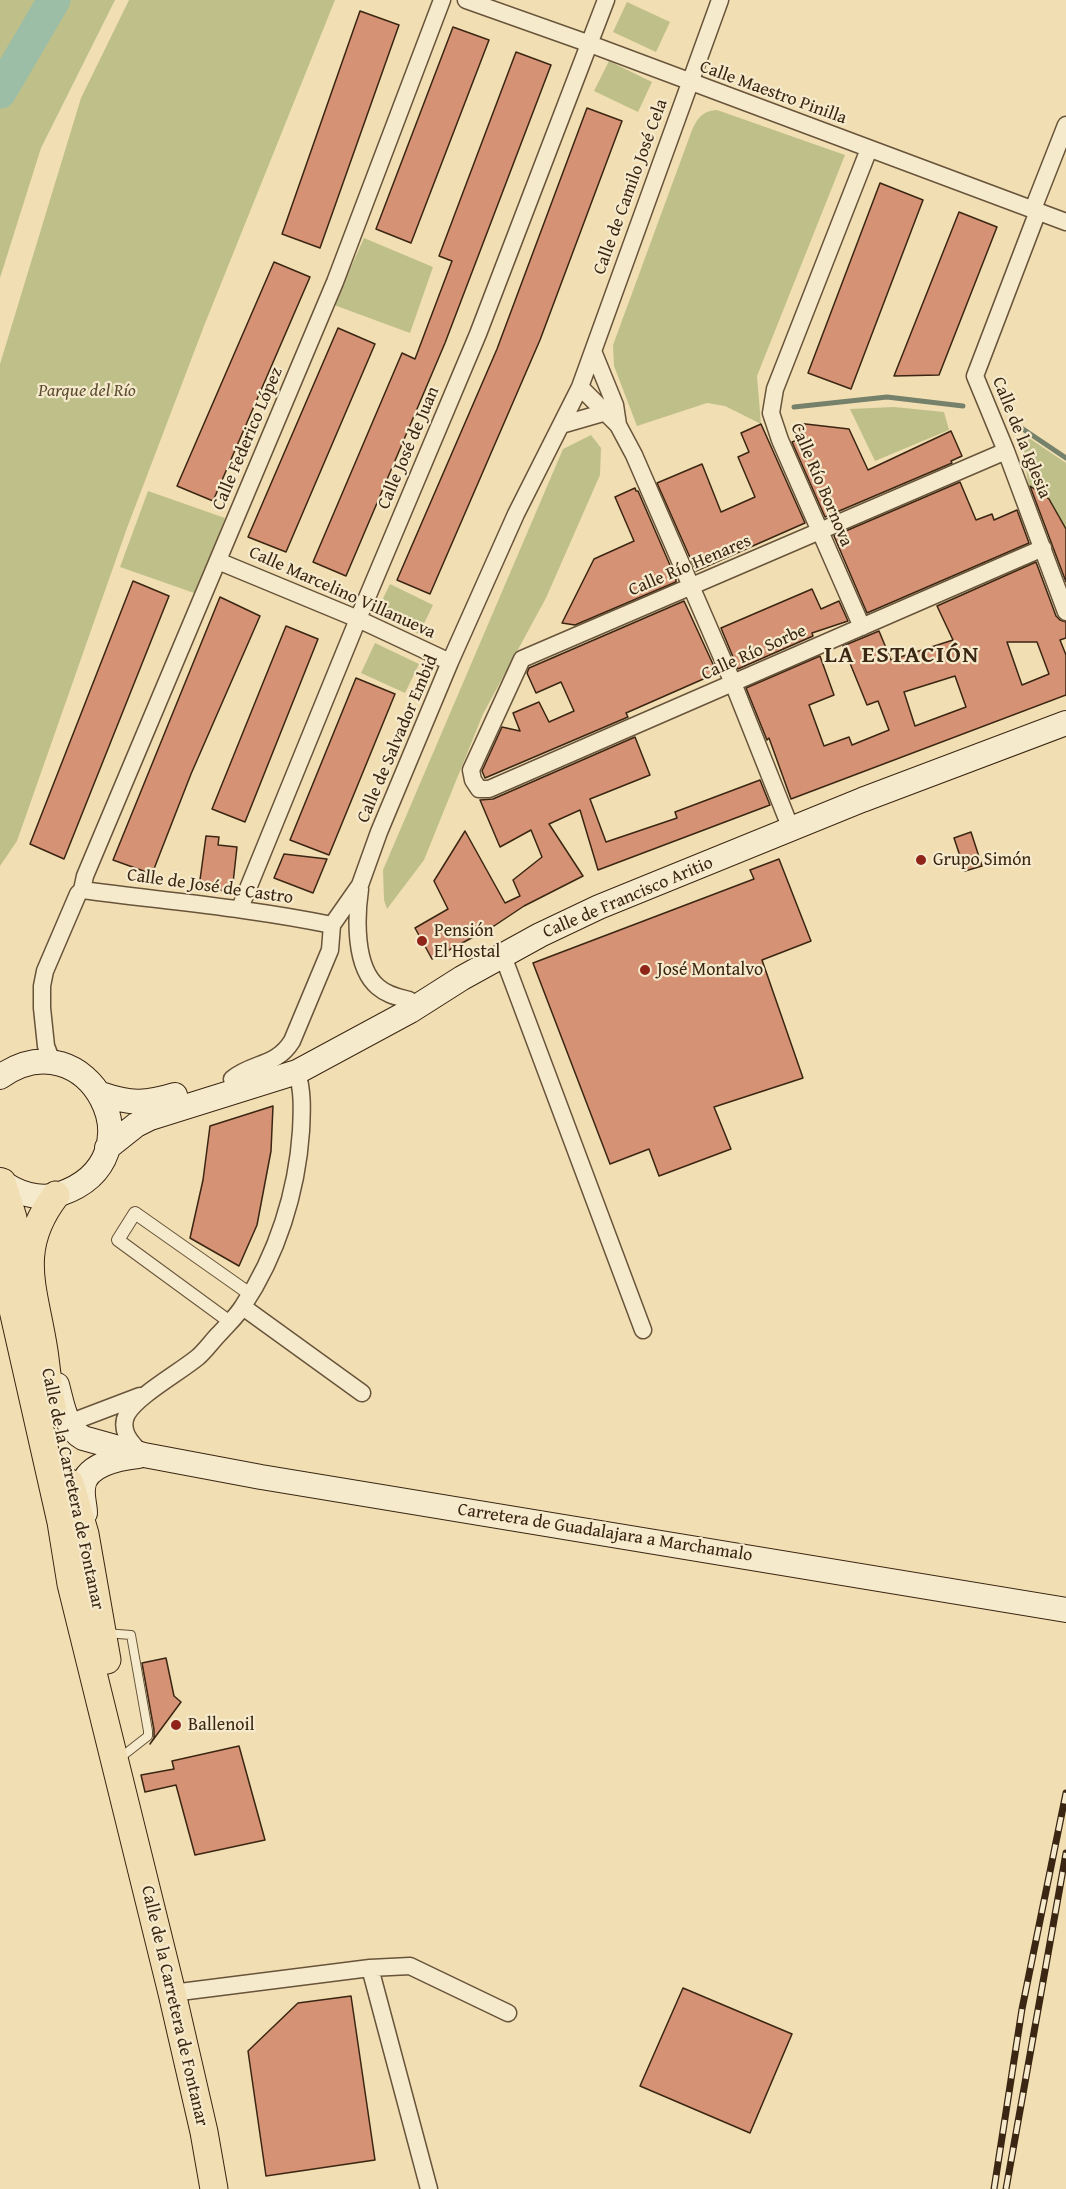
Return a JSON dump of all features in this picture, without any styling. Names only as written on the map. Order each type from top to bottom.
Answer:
[{"type":"main road","name":"Calle de Francisco Aritio","points":[[108,1148],[136,1125],[150,1118],[297,1072],[410,1011],[462,978],[599,907],[791,829],[1066,723]]},
{"type":"main road","points":[[101,1094],[120,1101],[151,1102],[294,1060],[425,991],[462,978]]},
{"type":"main road","points":[[0,1077],[21,1066],[43,1062],[66,1066],[86,1077],[101,1094],[109,1115],[110,1131],[108,1148],[103,1160],[89,1178],[70,1190],[56,1195],[27,1195],[1,1181]]},
{"type":"main road","name":"Calle de la Carretera de Fontanar","points":[[1,1181],[13,1218],[5,1268],[6,1279],[61,1522],[71,1584],[119,1755]]},
{"type":"main road","name":"Calle de la Carretera de Fontanar","points":[[56,1195],[40,1222],[29,1264],[29,1274],[44,1352],[48,1391],[65,1466],[85,1534],[131,1824],[204,2132],[214,2189]]},
{"type":"main road","points":[[44,1352],[69,1423],[77,1435],[144,1455]]},
{"type":"main road","points":[[85,1534],[86,1519],[82,1488],[85,1479],[100,1466],[112,1460],[144,1455]]},
{"type":"main road","name":"Carretera de Guadalajara a Marchamalo","points":[[144,1455],[261,1477],[1066,1610]]},
{"type":"street","name":"Calle Federico López","points":[[57,1064],[51,1059],[46,1046],[42,1008],[45,971],[78,894],[82,890],[85,876],[335,282],[442,0]]},
{"type":"street","name":"Calle Maestro Pinilla","points":[[466,0],[1066,222]]},
{"type":"street","name":"Calle José de Juan","points":[[240,908],[478,334],[606,0]]},
{"type":"street","name":"Calle de Camilo José Cela","points":[[580,387],[720,0]]},
{"type":"street","name":"Calle de la Iglesia","points":[[1066,125],[975,376],[1006,451],[1066,612]]},
{"type":"street","name":"Calle Río Bornova","points":[[862,627],[780,440],[771,413],[775,389],[869,149]]},
{"type":"street","points":[[593,351],[615,405],[618,425]]},
{"type":"street","points":[[580,387],[618,425],[634,455],[733,683],[791,829]]},
{"type":"street","name":"Calle de Salvador Embid","points":[[231,1079],[242,1072],[275,1059],[286,1050],[330,950],[332,925],[360,885],[379,832],[450,662],[516,514],[580,387]]},
{"type":"street","points":[[561,425],[606,412]]},
{"type":"street","name":"Calle Río Henares","points":[[479,789],[473,780],[471,770],[522,659],[1006,451]]},
{"type":"street","name":"Calle Río Sorbe","points":[[479,789],[489,789],[1043,548]]},
{"type":"street","name":"Calle Marcelino Villanueva","points":[[218,561],[358,619],[450,662]]},
{"type":"street","points":[[360,885],[356,918],[358,941],[371,979],[382,990],[395,997],[409,1000]]},
{"type":"street","name":"Calle de José de Castro","points":[[82,890],[204,906],[240,908],[332,925]]},
{"type":"street","points":[[503,956],[643,1330]]},
{"type":"street","points":[[144,1455],[126,1436],[124,1428],[129,1411],[144,1395],[199,1356],[230,1322],[247,1300],[282,1227],[299,1162],[302,1089],[297,1072]]},
{"type":"street","points":[[230,1322],[118,1240],[135,1213],[362,1393]]},
{"type":"street","points":[[69,1423],[144,1395]]},
{"type":"street","points":[[172,1993],[370,1968],[410,1966],[508,2013]]},
{"type":"street","points":[[370,1968],[429,2189]]},
{"type":"green space","points":[[0,0],[115,0],[41,148],[0,278]]},
{"type":"green space","name":"Parque del Río","points":[[129,0],[335,0],[204,326],[127,528],[17,841],[0,866],[0,364],[81,98]]},
{"type":"green space","points":[[627,2],[670,22],[656,52],[613,32]]},
{"type":"green space","points":[[609,61],[652,82],[638,112],[594,91]]},
{"type":"green space","points":[[717,110],[845,155],[757,376],[761,424],[725,406],[707,403],[637,426],[614,366],[613,345],[692,130],[702,116]]},
{"type":"green space","points":[[364,238],[433,267],[410,333],[334,305]]},
{"type":"green space","points":[[894,407],[944,412],[949,430],[875,461],[850,409]]},
{"type":"green space","points":[[591,435],[601,448],[600,475],[546,598],[483,714],[424,860],[387,909],[384,900],[383,870],[563,449]]},
{"type":"green space","points":[[1029,438],[1066,463],[1066,529],[1049,499],[1028,484],[1024,452]]},
{"type":"green space","points":[[148,491],[225,518],[197,594],[120,567]]},
{"type":"green space","points":[[390,584],[433,605],[419,634],[376,613]]},
{"type":"green space","points":[[375,643],[419,664],[405,693],[361,673]]},
{"type":"building","points":[[360,11],[399,25],[320,248],[282,234]]},
{"type":"building","points":[[453,27],[489,40],[411,243],[376,229]]},
{"type":"building","points":[[516,52],[551,65],[445,343],[346,576],[313,562],[402,353],[415,359],[452,261],[439,256]]},
{"type":"building","points":[[587,108],[622,121],[540,340],[430,594],[397,580],[497,349]]},
{"type":"building","points":[[880,183],[923,200],[851,389],[808,373]]},
{"type":"building","points":[[959,212],[997,227],[939,375],[894,376]]},
{"type":"building","points":[[274,262],[310,277],[213,501],[177,486]]},
{"type":"building","points":[[338,328],[375,344],[286,552],[248,537]]},
{"type":"building","points":[[797,423],[849,429],[868,470],[951,431],[962,456],[951,461],[952,463],[825,517],[792,442],[803,438]]},
{"type":"building","points":[[761,424],[805,523],[696,571],[657,483],[702,464],[721,512],[755,497],[738,457],[749,452],[741,433]]},
{"type":"building","points":[[960,482],[976,520],[992,514],[994,520],[1017,510],[1029,543],[867,613],[834,536]]},
{"type":"building","points":[[1030,486],[1049,499],[1066,529],[1066,582]]},
{"type":"building","points":[[635,488],[676,582],[575,625],[562,623],[594,559],[634,541],[615,497]]},
{"type":"building","points":[[1036,562],[1056,616],[1066,622],[1066,638],[1060,640],[1066,655],[1066,695],[791,799],[769,738],[767,740],[746,688],[820,656],[834,695],[809,705],[824,746],[849,737],[852,745],[889,730],[878,701],[867,705],[843,646],[879,631],[891,660],[953,640],[937,606]],"holes":[[[1007,642],[1037,642],[1049,674],[1022,685]],[[955,676],[966,707],[915,726],[904,692]]]},
{"type":"building","points":[[133,581],[169,596],[64,859],[30,844]]},
{"type":"building","points":[[812,589],[821,609],[839,601],[848,621],[812,633],[813,636],[738,669],[721,628]]},
{"type":"building","points":[[220,597],[260,616],[191,774],[152,874],[113,860]]},
{"type":"building","points":[[684,601],[717,673],[626,713],[628,717],[485,778],[482,771],[502,727],[520,731],[513,713],[539,702],[549,722],[574,711],[561,682],[536,693],[527,673],[529,668]]},
{"type":"building","points":[[286,626],[318,639],[245,822],[212,809]]},
{"type":"building","points":[[356,678],[395,694],[329,855],[290,840]]},
{"type":"building","points":[[635,737],[650,775],[590,799],[606,842],[677,818],[675,812],[760,780],[770,805],[598,870],[580,810],[549,824],[583,876],[524,906],[494,926],[432,959],[415,928],[448,909],[434,881],[465,831],[505,903],[520,896],[513,880],[542,857],[531,830],[500,847],[480,800],[493,799]]},
{"type":"building","points":[[971,832],[982,866],[965,871],[954,838]]},
{"type":"building","points":[[206,836],[219,837],[218,845],[237,847],[232,892],[199,887]]},
{"type":"building","points":[[284,854],[327,859],[313,893],[274,878]]},
{"type":"building","points":[[779,859],[811,941],[762,960],[803,1078],[714,1107],[731,1149],[659,1176],[649,1149],[610,1164],[533,963],[754,879],[750,870]]},
{"type":"building","points":[[273,1106],[271,1151],[257,1225],[239,1266],[190,1238],[203,1180],[210,1126]]},
{"type":"building","points":[[166,1658],[174,1696],[181,1702],[150,1744],[154,1738],[154,1730],[142,1663]]},
{"type":"building","points":[[239,1746],[265,1840],[195,1855],[176,1785],[145,1792],[141,1775],[174,1769],[172,1761]]},
{"type":"building","points":[[683,1988],[792,2034],[750,2133],[640,2086]]},
{"type":"building","points":[[351,1996],[375,2160],[266,2176],[248,2051],[298,2003]]},
{"type":"waterway","points":[[0,92],[54,0]]},
{"type":"waterway","points":[[794,407],[887,397],[963,406]]},
{"type":"waterway","points":[[1017,425],[1066,458]]},
{"type":"railway","points":[[994,2189],[1022,2009],[1066,1793]]},
{"type":"railway","points":[[1006,2189],[1066,1853]]},
{"type":"place","name":"Grupo Simón","points":[[921,860]]},
{"type":"place","name":"Pensión El Hostal","points":[[422,941]]},
{"type":"place","name":"José Montalvo","points":[[645,970]]},
{"type":"place","name":"Ballenoil","points":[[176,1725]]},
{"type":"district","name":"LA ESTACIÓN","points":[[902,656]]}]
